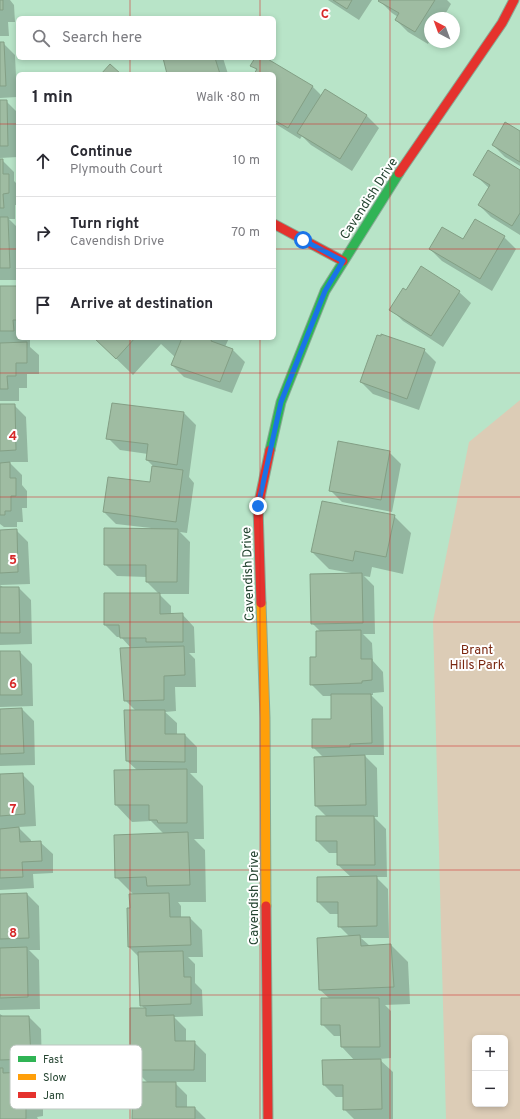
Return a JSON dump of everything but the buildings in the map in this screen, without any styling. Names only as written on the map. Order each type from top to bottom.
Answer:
[{"type":"street","name":"Cavendish Drive","points":[[268,1119],[265,718],[258,506],[281,402],[325,291],[390,187],[502,23],[514,0]]},
{"type":"street","points":[[276,225],[343,261]]},
{"type":"green space","name":"Brant Hills Park","points":[[520,400],[520,1119],[446,1119],[433,621],[469,442]]},
{"type":"traffic: fast","points":[[270,450],[281,402],[325,291],[399,173]]},
{"type":"traffic: slow","points":[[261,603],[265,718],[266,906]]},
{"type":"traffic: jam","points":[[399,173],[502,23],[514,0]]},
{"type":"traffic: jam","points":[[276,225],[343,261]]},
{"type":"traffic: jam","points":[[261,603],[258,507],[270,450]]},
{"type":"traffic: jam","points":[[266,906],[268,1119]]},
{"type":"route","points":[[258,506],[281,402],[325,291],[343,261],[303,240]]}]
